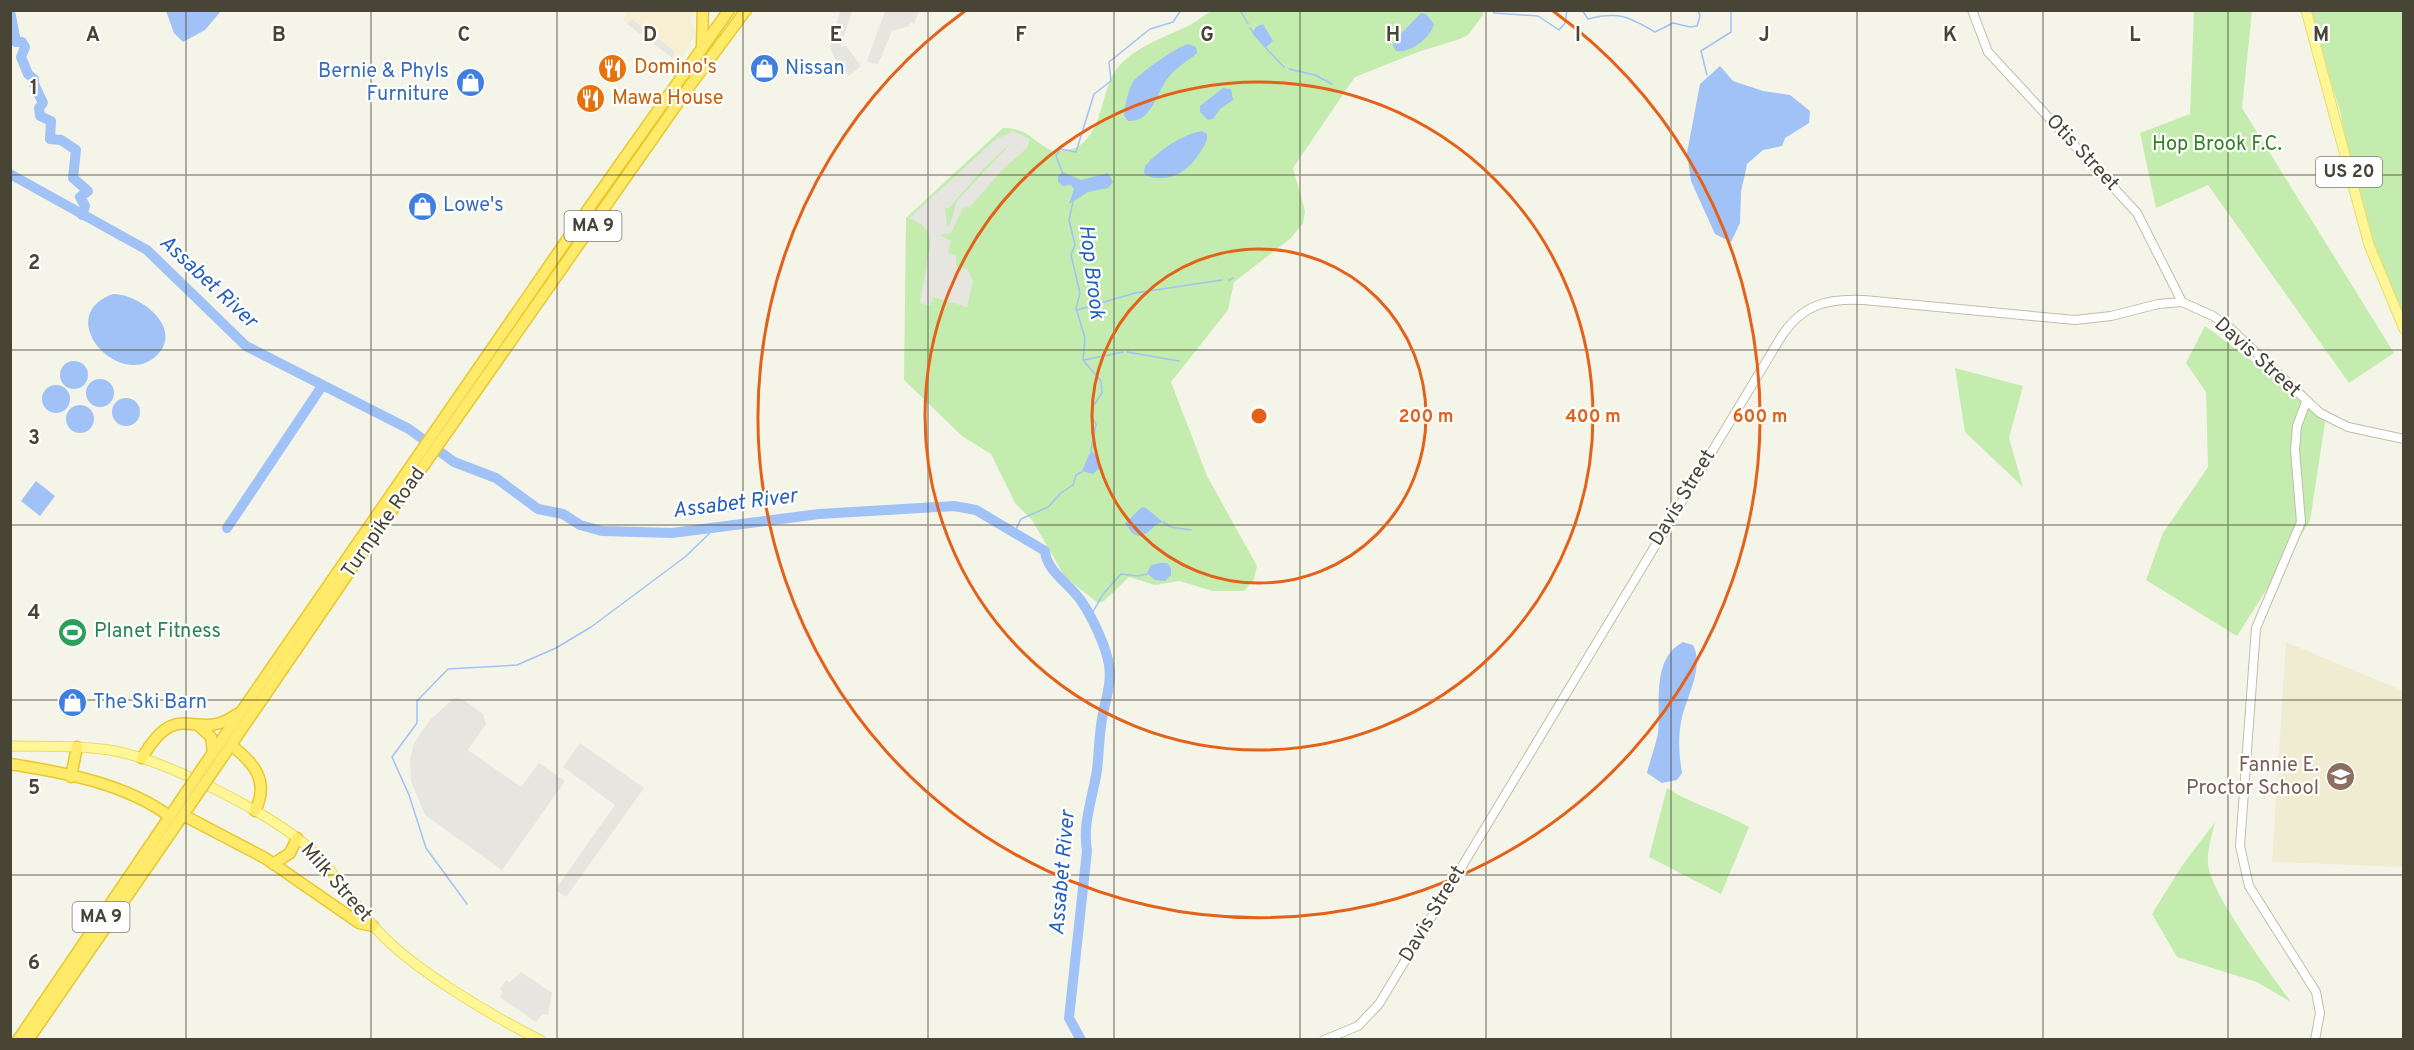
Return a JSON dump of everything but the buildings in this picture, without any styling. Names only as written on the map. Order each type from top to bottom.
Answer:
[{"type":"highway","points":[[702,47],[703,10]]},
{"type":"highway","name":"Turnpike Road","points":[[18,1040],[169,816],[189,797],[206,772],[231,745],[436,439],[729,10]]},
{"type":"highway","name":"Turnpike Road","points":[[436,439],[688,87],[746,10]]},
{"type":"highway","name":"Turnpike Road","points":[[206,772],[213,752],[242,710],[428,451]]},
{"type":"highway","points":[[142,758],[153,739],[163,729],[175,724],[221,723],[242,710]]},
{"type":"highway","points":[[198,725],[211,737],[213,752]]},
{"type":"highway","points":[[231,745],[248,759],[259,774],[261,792],[255,811]]},
{"type":"highway","points":[[72,777],[77,747]]},
{"type":"highway","points":[[10,764],[72,777],[134,796],[169,816]]},
{"type":"highway","name":"Turnpike Road","points":[[28,1040],[183,815],[189,797]]},
{"type":"highway","points":[[183,815],[273,864],[359,924],[373,926]]},
{"type":"highway","points":[[273,864],[290,853],[297,838]]},
{"type":"main road","name":"US 20","points":[[2306,10],[2369,245],[2403,329]]},
{"type":"main road","name":"Milk Street","points":[[10,746],[77,747],[112,751],[142,758],[255,811],[297,838],[324,863],[373,926],[394,946],[433,975],[500,1018],[540,1040]]},
{"type":"street","name":"Otis Street","points":[[1972,10],[1988,52],[2137,213],[2181,302]]},
{"type":"street","name":"Davis Street","points":[[1324,1040],[1358,1026],[1383,996],[1775,346],[1799,315],[1819,302],[1844,299],[2075,320],[2111,316],[2152,305],[2181,302],[2213,316],[2230,328],[2320,413],[2348,427],[2403,439]]},
{"type":"street","points":[[2306,402],[2299,418],[2295,450],[2301,522],[2256,628],[2240,846],[2249,886],[2316,992],[2320,1013],[2315,1040]]},
{"type":"shaded area","points":[[629,11],[694,11],[690,21],[696,34],[680,60],[675,60],[623,20]]},
{"type":"shaded area","points":[[840,11],[852,11],[841,46],[846,46],[861,66],[849,76],[834,57],[830,46]]},
{"type":"shaded area","points":[[885,11],[919,11],[914,24],[910,22],[909,26],[892,31],[878,64],[871,63],[867,61]]},
{"type":"shaded area","points":[[631,19],[674,51],[673,58],[627,24]]},
{"type":"shaded area","points":[[1013,131],[1030,139],[1027,148],[1003,169],[970,207],[963,208],[951,233],[940,235],[951,241],[948,253],[956,255],[956,266],[968,270],[973,281],[967,307],[933,297],[930,306],[920,303],[930,246],[929,233],[922,225],[909,218],[996,139]],"holes":[[[1012,142],[957,201],[950,225],[947,227],[945,207],[948,209],[984,168]]]},
{"type":"shaded area","name":"Fannie E. Proctor School","points":[[2286,642],[2403,691],[2403,867],[2272,862]]},
{"type":"shaded area","points":[[454,698],[462,699],[483,714],[486,724],[468,750],[521,787],[539,763],[565,781],[502,870],[425,815],[411,781],[410,759],[414,743],[430,720]]},
{"type":"shaded area","points":[[580,743],[644,788],[566,897],[555,890],[615,805],[563,767]]},
{"type":"shaded area","points":[[521,972],[552,993],[548,1015],[542,1014],[536,1022],[500,997],[503,992],[500,989],[506,980],[510,982]]},
{"type":"green space","points":[[1211,11],[1483,11],[1483,15],[1468,35],[1460,39],[1418,52],[1355,77],[1293,168],[1305,211],[1303,223],[1290,239],[1234,282],[1228,310],[1171,382],[1207,476],[1257,566],[1254,579],[1244,591],[1213,591],[1179,581],[1155,585],[1129,577],[1104,601],[1098,603],[1065,577],[1032,520],[1015,503],[991,454],[962,436],[904,380],[906,218],[1003,128],[1019,130],[1054,152],[1080,145],[1094,128],[1108,85],[1119,66],[1135,52],[1192,24]]},
{"type":"green space","name":"Hop Brook F.C.","points":[[2194,11],[2252,11],[2242,108],[2394,353],[2349,383],[2208,185],[2156,208],[2140,133],[2190,114]]},
{"type":"green space","points":[[2309,11],[2403,11],[2403,324],[2356,194],[2340,111]]},
{"type":"green space","points":[[2205,326],[2326,416],[2310,521],[2237,636],[2146,580],[2163,533],[2208,467],[2206,392],[2186,363]]},
{"type":"green space","points":[[1955,368],[2023,386],[2009,438],[2023,487],[1965,432]]},
{"type":"green space","points":[[1667,788],[1749,827],[1721,894],[1649,857]]},
{"type":"green space","points":[[2215,822],[2208,863],[2218,893],[2291,1002],[2257,982],[2177,957],[2152,914],[2181,867]]},
{"type":"water","points":[[166,10],[221,11],[205,30],[183,42],[174,33]]},
{"type":"water","points":[[1421,13],[1426,14],[1434,24],[1429,34],[1419,44],[1407,50],[1396,51],[1393,46],[1394,41]]},
{"type":"water","points":[[1263,24],[1273,41],[1265,48],[1252,33],[1256,27]]},
{"type":"water","points":[[1188,44],[1196,47],[1197,53],[1171,74],[1153,105],[1143,117],[1128,121],[1124,111],[1133,82],[1159,61]]},
{"type":"water","points":[[1720,66],[1733,81],[1763,91],[1790,95],[1810,111],[1809,123],[1785,138],[1782,146],[1763,150],[1747,164],[1741,192],[1740,223],[1731,242],[1715,234],[1691,181],[1687,153],[1700,84]]},
{"type":"water","points":[[1223,88],[1231,89],[1233,100],[1220,109],[1213,119],[1208,120],[1200,112],[1200,106]]},
{"type":"water","points":[[1202,131],[1207,134],[1207,140],[1195,160],[1184,171],[1162,178],[1150,177],[1144,173],[1145,166],[1163,149],[1179,139]]},
{"type":"water","points":[[1063,172],[1081,180],[1108,173],[1113,182],[1108,188],[1088,192],[1069,204],[1074,189],[1071,185],[1062,186],[1058,181],[1058,176]]},
{"type":"water","points":[[113,294],[136,300],[156,315],[163,325],[165,336],[163,347],[155,357],[140,364],[124,364],[109,357],[97,346],[90,332],[89,318],[96,304]]},
{"type":"water","points":[[74,361],[84,365],[88,375],[84,385],[74,389],[64,385],[60,375],[64,365]]},
{"type":"water","points":[[100,379],[110,383],[114,393],[110,403],[100,407],[90,403],[86,393],[90,383]]},
{"type":"water","points":[[56,385],[66,389],[70,399],[66,409],[56,413],[46,409],[42,399],[46,389]]},
{"type":"water","points":[[126,398],[136,402],[140,412],[136,422],[126,426],[116,422],[112,412],[116,402]]},
{"type":"water","points":[[80,405],[90,409],[94,419],[90,429],[80,433],[70,429],[66,419],[70,409]]},
{"type":"water","points":[[1091,450],[1098,458],[1101,467],[1093,474],[1082,471]]},
{"type":"water","points":[[36,481],[55,496],[40,516],[21,501]]},
{"type":"water","points":[[1142,507],[1163,522],[1138,536],[1132,533],[1125,523]]},
{"type":"water","points":[[1167,563],[1171,568],[1171,575],[1165,581],[1155,580],[1147,573],[1151,565]]},
{"type":"water","points":[[1683,642],[1693,645],[1697,664],[1680,728],[1679,748],[1682,773],[1677,780],[1662,783],[1647,773],[1658,733],[1660,683],[1666,659]]},
{"type":"waterway","name":"Hop Brook","points":[[1063,174],[1056,156],[1060,149],[1076,152],[1094,94],[1111,81],[1109,62],[1150,29],[1173,22],[1181,10]]},
{"type":"waterway","points":[[1240,10],[1248,24]]},
{"type":"waterway","name":"Hop Brook","points":[[1492,10],[1494,13],[1538,16],[1559,30],[1565,23],[1567,10]]},
{"type":"waterway","name":"Hop Brook","points":[[1582,10],[1588,19],[1608,16],[1623,17],[1655,32],[1673,23],[1690,27],[1697,26],[1700,16],[1698,10]]},
{"type":"waterway","points":[[1707,75],[1701,51],[1731,32],[1731,10]]},
{"type":"waterway","points":[[10,11],[16,42],[22,42],[25,47],[21,57],[28,74],[34,79],[43,103],[39,108],[40,116],[51,121],[50,139],[61,140],[76,150],[73,178],[88,191],[80,197],[85,206],[82,215]]},
{"type":"waterway","points":[[1250,28],[1254,33]]},
{"type":"waterway","points":[[1266,48],[1284,67]]},
{"type":"waterway","points":[[1289,69],[1315,75],[1332,84]]},
{"type":"waterway","name":"Assabet River","points":[[10,174],[147,250],[246,346],[409,429],[454,462],[496,478],[538,509],[563,514],[580,525],[602,531],[672,533],[819,514],[954,506],[976,510],[1045,551],[1050,565],[1082,602],[1090,616],[1105,649],[1110,672],[1101,725],[1097,770],[1087,820],[1087,851],[1069,1018],[1081,1040]]},
{"type":"waterway","name":"Hop Brook","points":[[1073,202],[1069,220],[1075,245],[1071,255],[1080,293],[1076,308],[1085,338],[1083,360],[1101,381],[1102,393],[1092,408],[1092,417],[1096,424],[1091,450]]},
{"type":"waterway","points":[[1229,280],[1233,278]]},
{"type":"waterway","points":[[1077,310],[1135,293],[1222,280]]},
{"type":"waterway","points":[[1084,360],[1123,352]]},
{"type":"waterway","points":[[1127,352],[1179,361]]},
{"type":"waterway","points":[[227,528],[322,386]]},
{"type":"waterway","name":"Hop Brook","points":[[1015,531],[1021,519],[1048,507],[1061,493],[1073,485],[1076,475],[1082,472]]},
{"type":"waterway","points":[[1163,522],[1171,527],[1191,530]]},
{"type":"waterway","points":[[467,904],[426,848],[409,795],[392,757],[417,723],[417,701],[448,669],[517,665],[556,648],[591,627],[685,557],[716,527]]},
{"type":"waterway","points":[[1089,619],[1103,594],[1121,574],[1138,576],[1147,574]]},
{"type":"place","name":"Domino's","points":[[613,68]]},
{"type":"place","name":"Nissan","points":[[764,69]]},
{"type":"place","name":"Bernie & Phyls Furniture","points":[[470,83]]},
{"type":"place","name":"Mawa House","points":[[591,99]]},
{"type":"place","name":"Lowe's","points":[[422,206]]},
{"type":"place","name":"Planet Fitness","points":[[73,632]]},
{"type":"place","name":"The Ski Barn","points":[[72,703]]},
{"type":"place","name":"Fannie E. Proctor School","points":[[2340,777]]}]
